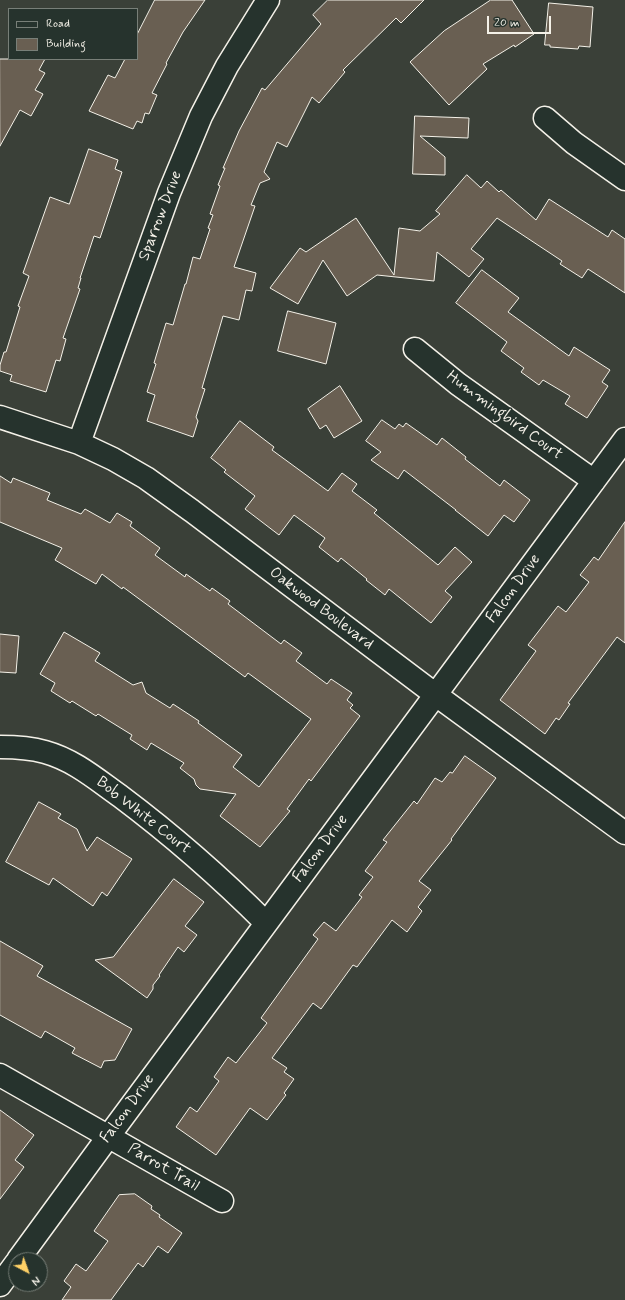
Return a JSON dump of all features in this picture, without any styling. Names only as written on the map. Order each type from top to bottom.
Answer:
[{"type":"street","name":"Sparrow Drive","points":[[79,443],[169,193],[201,116],[227,66],[268,0]]},
{"type":"street","points":[[545,118],[574,143],[625,179]]},
{"type":"street","name":"Hummingbird Court","points":[[415,349],[458,384],[594,481]]},
{"type":"street","name":"Oakwood Boulevard","points":[[0,418],[79,443],[113,459],[146,478],[436,695],[625,833]]},
{"type":"street","name":"Falcon Drive","points":[[24,1252],[625,439]]},
{"type":"street","name":"Bob White Court","points":[[0,747],[17,747],[45,752],[83,769],[155,822],[226,883],[266,923]]},
{"type":"street","name":"Parrot Trail","points":[[0,1075],[222,1201]]},
{"type":"street","points":[[0,1285],[8,1274]]},
{"type":"building","points":[[155,0],[205,0],[183,32],[166,63],[167,64],[152,93],[157,95],[149,114],[145,113],[142,123],[137,121],[133,129],[89,111],[108,75],[115,78],[124,60],[138,60],[138,33]]},
{"type":"building","points":[[328,0],[424,0],[401,23],[396,18],[343,70],[345,72],[319,103],[312,97],[287,147],[277,142],[264,172],[270,179],[260,183],[251,205],[255,206],[234,267],[256,273],[252,291],[246,290],[239,320],[223,316],[202,388],[205,389],[196,417],[198,421],[193,437],[147,421],[155,395],[147,392],[156,364],[154,363],[166,323],[173,325],[193,257],[200,259],[210,229],[208,228],[213,215],[210,214],[220,186],[218,185],[225,168],[223,168],[239,131],[262,88],[265,90],[321,24],[313,15]]},
{"type":"building","points":[[491,0],[512,0],[534,34],[515,47],[514,45],[483,64],[487,69],[449,105],[410,62],[444,31]]},
{"type":"building","points":[[549,3],[593,7],[590,47],[579,46],[578,49],[550,47],[550,45],[545,45]]},
{"type":"building","points":[[0,59],[44,60],[39,70],[45,73],[35,90],[43,94],[31,116],[20,110],[0,146]]},
{"type":"building","points":[[415,116],[469,118],[468,138],[420,136],[445,157],[445,175],[413,174]]},
{"type":"building","points":[[89,149],[118,160],[115,169],[122,172],[100,238],[94,236],[80,278],[78,288],[80,289],[63,338],[66,339],[60,361],[56,360],[46,392],[10,381],[12,375],[0,371],[0,365],[4,352],[6,352],[20,307],[18,306],[29,276],[23,273],[50,197],[69,204]]},
{"type":"building","points":[[467,175],[481,188],[487,181],[499,192],[501,190],[536,220],[549,199],[608,237],[612,230],[625,239],[625,293],[588,269],[582,278],[560,264],[562,261],[497,218],[471,249],[484,259],[469,277],[437,252],[434,281],[377,275],[347,296],[323,260],[298,304],[270,288],[300,248],[306,252],[356,218],[394,275],[399,228],[420,231],[440,214],[436,211]]},
{"type":"building","points":[[482,270],[519,298],[508,312],[569,356],[574,347],[610,370],[602,382],[608,386],[587,418],[565,404],[570,396],[543,380],[539,385],[521,372],[524,368],[501,351],[507,342],[456,303]]},
{"type":"building","points":[[288,311],[336,323],[326,364],[278,351]]},
{"type":"building","points":[[340,386],[362,421],[334,438],[326,425],[320,429],[308,409]]},
{"type":"building","points":[[382,420],[395,429],[399,424],[403,427],[406,423],[437,445],[442,438],[466,457],[465,459],[500,486],[504,480],[530,500],[514,522],[504,515],[488,536],[404,470],[398,479],[371,460],[381,452],[366,441]]},
{"type":"building","points":[[240,421],[274,447],[272,450],[328,491],[342,473],[357,484],[352,491],[377,510],[374,513],[438,565],[455,547],[472,562],[445,591],[452,597],[431,623],[389,589],[385,595],[341,558],[338,562],[319,547],[325,538],[294,515],[279,535],[245,509],[255,496],[224,472],[226,470],[211,458]]},
{"type":"building","points":[[0,476],[11,483],[13,478],[50,493],[47,500],[81,514],[85,509],[110,523],[117,513],[132,522],[130,526],[160,548],[155,555],[185,577],[186,574],[210,591],[212,588],[230,601],[228,604],[281,644],[284,640],[302,653],[296,661],[327,684],[331,679],[352,693],[347,700],[353,705],[350,708],[360,716],[311,781],[309,779],[287,809],[290,811],[260,847],[220,816],[236,794],[200,789],[196,785],[194,779],[180,768],[184,763],[151,743],[147,750],[130,739],[132,735],[98,714],[96,716],[72,701],[70,703],[51,691],[55,683],[40,674],[64,632],[100,653],[95,661],[133,685],[142,682],[146,693],[170,708],[173,704],[199,721],[198,723],[242,755],[233,767],[259,787],[311,719],[248,673],[245,677],[123,587],[122,589],[102,574],[96,584],[55,560],[62,548],[0,522]]},
{"type":"building","points":[[625,522],[625,643],[617,637],[568,703],[570,704],[559,720],[556,718],[545,734],[500,700],[536,651],[528,645],[558,606],[566,612],[589,582],[580,575],[594,557],[598,560]]},
{"type":"building","points":[[0,634],[19,636],[16,673],[0,672]]},
{"type":"building","points":[[465,756],[496,778],[451,839],[452,840],[419,881],[431,890],[418,907],[422,911],[407,932],[392,920],[357,967],[353,965],[321,1009],[313,1003],[272,1058],[287,1068],[284,1072],[294,1079],[284,1093],[286,1095],[267,1120],[250,1108],[216,1155],[176,1127],[190,1107],[197,1112],[219,1081],[214,1077],[228,1057],[236,1063],[267,1023],[261,1018],[318,939],[313,935],[324,922],[336,931],[362,897],[359,895],[373,877],[365,871],[387,842],[383,840],[414,801],[417,804],[435,778],[442,782],[450,772],[452,773]]},
{"type":"building","points":[[39,802],[61,814],[58,818],[77,829],[87,851],[97,837],[132,859],[107,896],[102,892],[93,906],[53,878],[49,885],[6,862]]},
{"type":"building","points":[[174,879],[204,902],[185,926],[197,935],[184,952],[178,947],[159,975],[160,976],[153,985],[153,989],[147,998],[95,960],[113,957]]},
{"type":"building","points":[[0,941],[43,966],[37,976],[132,1029],[115,1060],[104,1061],[101,1068],[72,1053],[75,1048],[45,1031],[41,1038],[0,1015]]},
{"type":"building","points":[[0,1110],[34,1135],[15,1160],[24,1167],[0,1199]]},
{"type":"building","points":[[135,1194],[152,1206],[151,1209],[160,1215],[159,1217],[182,1233],[168,1253],[158,1246],[143,1267],[138,1263],[111,1300],[62,1300],[71,1287],[64,1281],[76,1264],[86,1271],[108,1241],[94,1231],[119,1195]]}]
